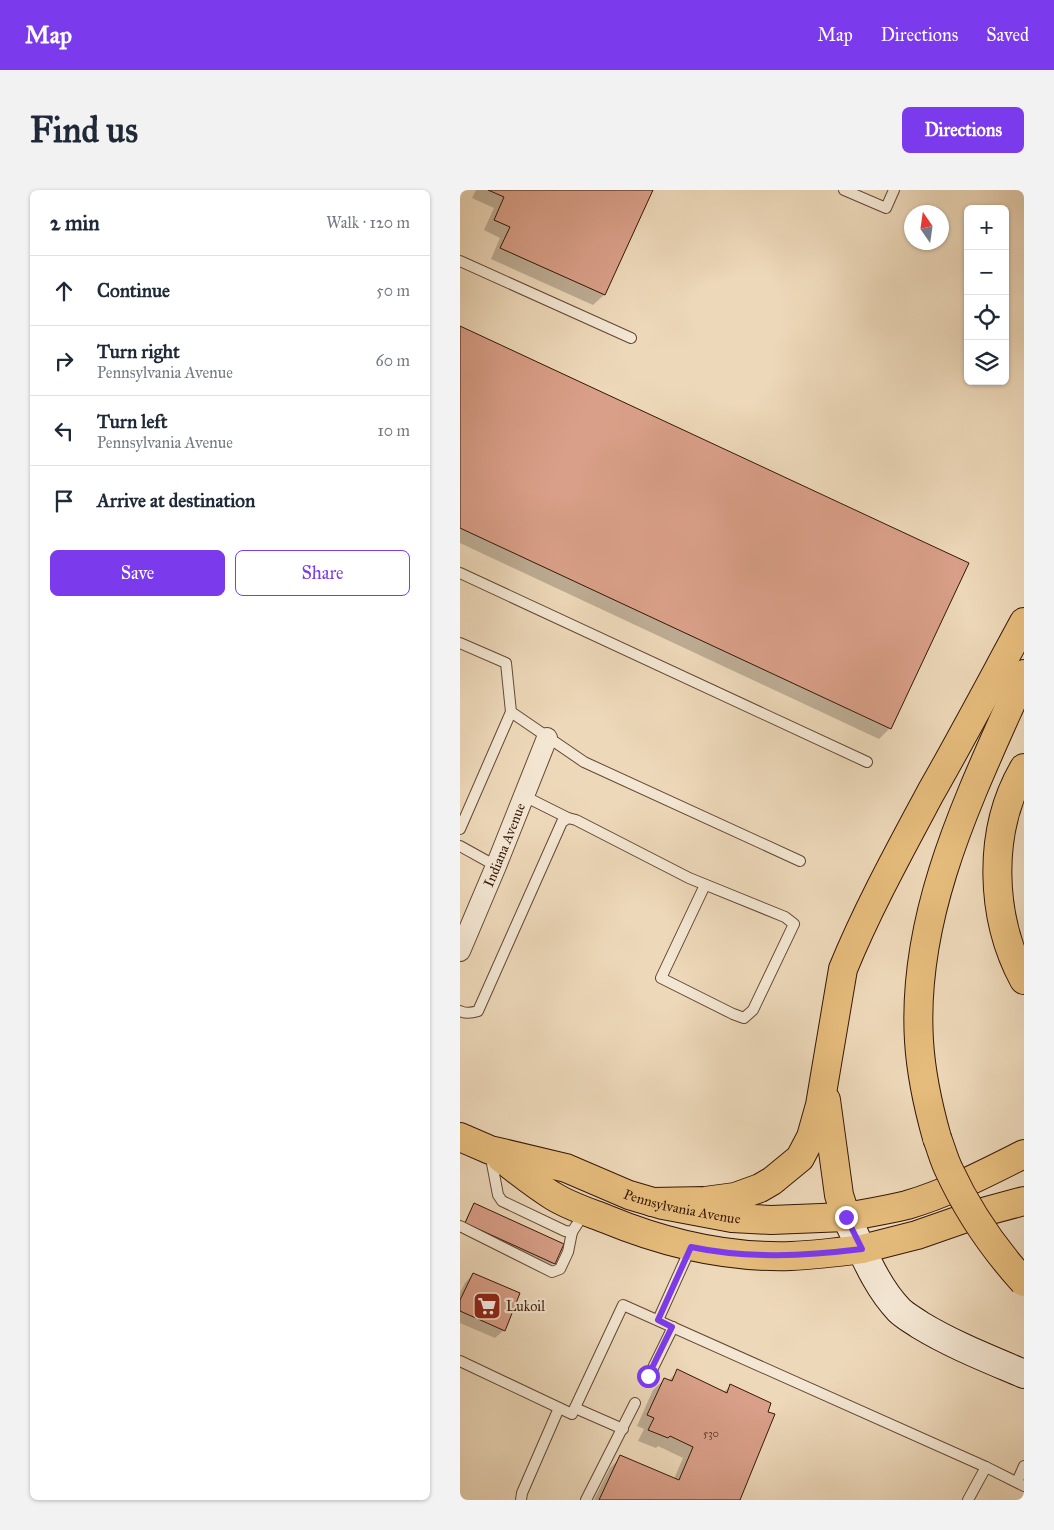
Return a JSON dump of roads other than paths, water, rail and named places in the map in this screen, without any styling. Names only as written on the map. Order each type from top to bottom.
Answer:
[{"type":"main road","points":[[652,1202],[705,1201],[735,1198],[760,1188],[782,1174],[800,1158],[811,1137],[820,1105],[843,969],[855,940],[890,868],[1024,622]]},
{"type":"main road","points":[[1024,674],[971,795],[936,896],[925,942],[921,975],[919,1040],[926,1096],[937,1138],[949,1170],[981,1227],[998,1252],[1024,1282]]},
{"type":"main road","points":[[1024,768],[1006,812],[997,862],[998,892],[1003,923],[1009,946],[1024,980]]},
{"type":"main road","points":[[825,1074],[826,1106],[839,1195],[846,1217],[885,1292],[899,1310],[941,1337],[1024,1374]]},
{"type":"main road","name":"Pennsylvania Avenue","points":[[460,1137],[490,1150],[566,1168],[629,1195],[652,1202],[732,1218],[770,1220],[846,1217],[907,1205],[940,1194],[1024,1154]]},
{"type":"main road","name":"Pennsylvania Avenue","points":[[490,1150],[554,1197],[579,1221],[648,1235],[691,1247],[724,1252],[766,1256],[811,1255],[862,1249],[917,1235],[983,1212]]},
{"type":"main road","points":[[983,1212],[1024,1191]]},
{"type":"main road","points":[[983,1212],[1024,1201]]},
{"type":"street","name":"Indiana Avenue","points":[[460,951],[547,738]]},
{"type":"lane","points":[[844,190],[886,208],[894,190]]},
{"type":"lane","points":[[460,262],[631,338]]},
{"type":"lane","points":[[460,573],[867,762]]},
{"type":"lane","points":[[460,643],[506,664],[511,712],[460,828]]},
{"type":"lane","points":[[511,712],[584,762],[800,861]]},
{"type":"lane","points":[[524,796],[705,885],[785,918],[794,924],[753,1010],[744,1018],[661,978],[705,885]]},
{"type":"lane","points":[[460,1011],[472,1013],[478,1011],[562,822],[568,818]]},
{"type":"lane","points":[[460,846],[496,866]]},
{"type":"lane","points":[[460,1226],[552,1272],[560,1269],[579,1221]]},
{"type":"lane","points":[[658,1320],[691,1247]]},
{"type":"lane","points":[[460,1361],[572,1414],[623,1305],[986,1467],[1020,1484],[1024,1466]]},
{"type":"lane","points":[[648,1376],[672,1327]]},
{"type":"lane","points":[[586,1500],[635,1403]]},
{"type":"lane","points":[[521,1500],[522,1493],[559,1408]]},
{"type":"lane","points":[[575,1408],[623,1429]]},
{"type":"lane","points":[[968,1500],[986,1467]]},
{"type":"place","name":"Lukoil","points":[[487,1306]]}]
